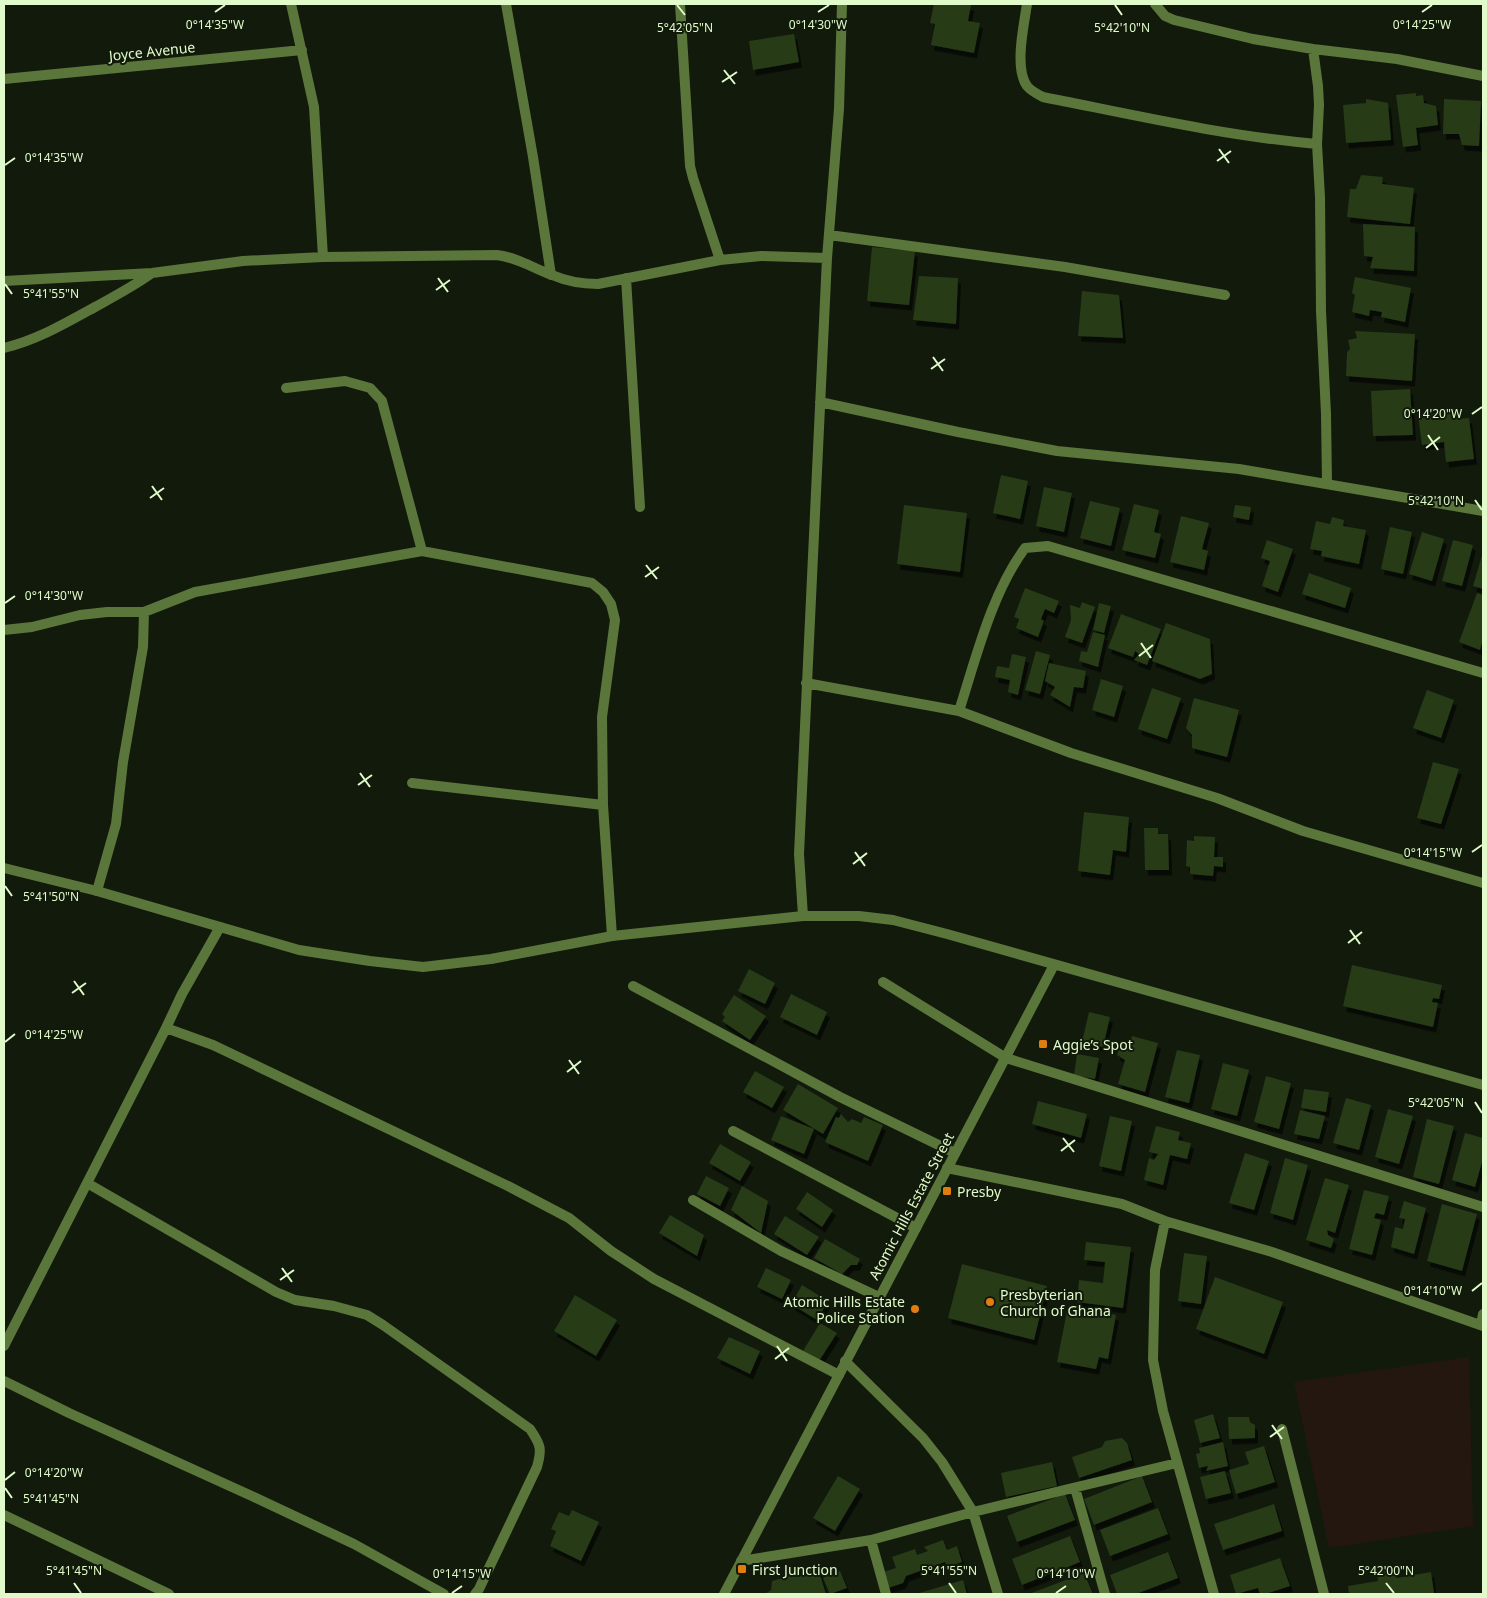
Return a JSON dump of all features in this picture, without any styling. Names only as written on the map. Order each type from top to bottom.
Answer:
[{"type":"street","points":[[295,4],[314,107],[323,257]]},
{"type":"street","points":[[506,4],[533,157],[551,275]]},
{"type":"street","points":[[680,4],[690,166],[692,178],[720,260]]},
{"type":"street","points":[[803,916],[799,854],[806,682],[827,258],[839,109],[842,4]]},
{"type":"street","points":[[1027,4],[1020,56],[1021,68],[1027,86],[1043,97],[1202,128],[1317,144]]},
{"type":"street","points":[[1155,4],[1165,16],[1174,20],[1253,39],[1313,49],[1397,59],[1483,76]]},
{"type":"street","points":[[1313,49],[1318,86],[1317,144],[1320,197],[1321,311],[1326,414],[1326,484]]},
{"type":"street","name":"Joyce Avenue","points":[[4,79],[302,50]]},
{"type":"street","points":[[829,234],[1065,267],[1225,295]]},
{"type":"street","points":[[4,281],[152,272],[243,261],[323,257],[497,255],[511,256],[551,275],[586,284],[598,284],[720,260],[762,256],[827,258]]},
{"type":"street","points":[[4,348],[59,327],[134,286],[152,272]]},
{"type":"street","points":[[626,278],[640,507]]},
{"type":"street","points":[[286,388],[346,381],[370,388],[382,400],[422,551]]},
{"type":"street","points":[[820,402],[1057,451],[1239,469],[1483,511]]},
{"type":"street","points":[[959,711],[997,598],[1013,564],[1025,548],[1048,546],[1483,673]]},
{"type":"street","points":[[4,630],[80,615],[107,612],[144,612],[195,592],[422,551],[592,583],[603,592],[611,604],[615,620],[602,717],[603,805],[612,936]]},
{"type":"street","points":[[97,891],[116,824],[123,762],[143,647],[144,612]]},
{"type":"street","points":[[806,682],[959,711],[1071,753],[1217,798],[1303,831],[1483,883]]},
{"type":"street","points":[[412,783],[603,805]]},
{"type":"street","points":[[4,868],[97,891],[299,950],[423,967],[491,960],[612,936],[803,916],[859,916],[892,920],[1483,1085]]},
{"type":"street","points":[[4,1346],[182,994],[220,927]]},
{"type":"street","name":"Atomic Hills Estate Street","points":[[724,1594],[1054,965]]},
{"type":"street","points":[[883,982],[1006,1058],[1483,1207]]},
{"type":"street","points":[[633,986],[840,1097],[955,1153]]},
{"type":"street","points":[[166,1028],[213,1045],[508,1186],[569,1218],[611,1251],[654,1279],[838,1375]]},
{"type":"street","points":[[733,1131],[916,1228]]},
{"type":"street","points":[[947,1168],[1122,1204],[1165,1220],[1281,1255],[1482,1325],[1483,1314]]},
{"type":"street","points":[[86,1183],[276,1292],[295,1300],[334,1306],[366,1315],[383,1325],[530,1430],[538,1440],[541,1452],[537,1467],[475,1594]]},
{"type":"street","points":[[693,1200],[781,1251],[879,1297]]},
{"type":"street","points":[[1165,1220],[1155,1270],[1153,1360],[1163,1410],[1214,1594]]},
{"type":"street","points":[[846,1361],[924,1438],[942,1462],[973,1512],[998,1594]]},
{"type":"street","points":[[4,1381],[69,1413],[354,1544],[444,1594]]},
{"type":"street","points":[[1282,1428],[1324,1594]]},
{"type":"street","points":[[741,1561],[871,1540],[973,1512],[1177,1462]]},
{"type":"street","points":[[1076,1488],[1105,1594]]},
{"type":"street","points":[[4,1515],[169,1594]]},
{"type":"street","points":[[871,1540],[886,1594]]},
{"type":"shaded area","points":[[1469,1357],[1473,1526],[1329,1548],[1294,1382]]},
{"type":"building","points":[[934,4],[971,5],[968,21],[980,23],[974,53],[931,45],[935,24],[930,23]]},
{"type":"building","points":[[794,34],[799,62],[753,70],[749,41]]},
{"type":"building","points":[[1416,93],[1416,96],[1423,95],[1424,103],[1436,106],[1438,125],[1416,128],[1418,145],[1403,147],[1396,95]]},
{"type":"building","points":[[1366,99],[1388,103],[1391,140],[1346,143],[1343,105],[1366,103]]},
{"type":"building","points":[[1444,99],[1481,101],[1479,146],[1462,145],[1459,134],[1443,134]]},
{"type":"building","points":[[1361,175],[1383,177],[1382,184],[1414,188],[1410,224],[1347,217],[1350,189],[1356,189]]},
{"type":"building","points":[[1363,224],[1415,227],[1414,271],[1370,268],[1373,257],[1364,256]]},
{"type":"building","points":[[872,247],[915,251],[909,305],[867,301]]},
{"type":"building","points":[[919,276],[958,278],[956,324],[913,320]]},
{"type":"building","points":[[1355,277],[1411,288],[1405,322],[1381,317],[1382,312],[1370,310],[1369,316],[1352,312],[1355,295],[1352,293]]},
{"type":"building","points":[[1082,291],[1119,295],[1123,338],[1078,336]]},
{"type":"building","points":[[1355,331],[1415,334],[1412,381],[1346,376],[1347,352],[1350,349],[1348,340],[1357,338]]},
{"type":"building","points":[[1410,389],[1413,435],[1373,436],[1371,391]]},
{"type":"building","points":[[1455,410],[1457,419],[1469,418],[1474,459],[1446,462],[1444,442],[1422,445],[1418,415]]},
{"type":"building","points":[[1001,475],[1028,481],[1020,519],[993,513]]},
{"type":"building","points":[[1044,487],[1072,493],[1064,532],[1036,526]]},
{"type":"building","points":[[1090,501],[1120,508],[1111,546],[1080,538]]},
{"type":"building","points":[[1134,504],[1159,510],[1154,532],[1161,534],[1155,558],[1122,550]]},
{"type":"building","points":[[904,505],[967,513],[960,572],[897,564]]},
{"type":"building","points":[[1235,505],[1251,507],[1249,520],[1233,517]]},
{"type":"building","points":[[1181,516],[1209,523],[1202,549],[1208,551],[1204,570],[1170,562]]},
{"type":"building","points":[[1332,517],[1344,520],[1343,526],[1366,530],[1359,564],[1321,556],[1322,551],[1310,549],[1316,521],[1330,524]]},
{"type":"building","points":[[1390,527],[1412,532],[1403,574],[1381,569]]},
{"type":"building","points":[[1422,532],[1444,539],[1432,581],[1409,574]]},
{"type":"building","points":[[1267,540],[1293,549],[1278,592],[1262,586],[1270,561],[1261,558]]},
{"type":"building","points":[[1453,540],[1473,545],[1462,586],[1442,581]]},
{"type":"building","points":[[1483,552],[1483,589],[1473,586]]},
{"type":"building","points":[[1309,573],[1351,588],[1345,608],[1302,594]]},
{"type":"building","points":[[1025,588],[1059,601],[1054,613],[1045,609],[1041,619],[1044,621],[1038,637],[1016,628],[1019,619],[1014,617]]},
{"type":"building","points":[[1477,593],[1483,595],[1483,639],[1480,650],[1459,642]]},
{"type":"building","points":[[1082,602],[1095,607],[1082,643],[1065,637],[1071,620],[1070,605],[1080,608]]},
{"type":"building","points":[[1099,603],[1111,606],[1104,633],[1093,630]]},
{"type":"building","points":[[1121,614],[1161,629],[1147,665],[1134,660],[1139,654],[1135,651],[1133,657],[1108,648]]},
{"type":"building","points":[[1166,623],[1210,639],[1212,674],[1200,679],[1152,661]]},
{"type":"building","points":[[1093,632],[1105,635],[1098,667],[1079,661],[1081,651],[1087,652]]},
{"type":"building","points":[[1036,651],[1050,655],[1040,694],[1025,690]]},
{"type":"building","points":[[1012,654],[1026,657],[1018,695],[1008,692],[1010,680],[995,677],[997,666],[1009,668]]},
{"type":"building","points":[[1049,663],[1086,671],[1083,688],[1074,687],[1070,707],[1050,695],[1055,687],[1045,681]]},
{"type":"building","points":[[1101,679],[1123,686],[1114,717],[1092,710]]},
{"type":"building","points":[[1152,688],[1181,698],[1167,739],[1138,729]]},
{"type":"building","points":[[1427,690],[1454,700],[1441,738],[1413,728]]},
{"type":"building","points":[[1194,698],[1239,710],[1227,757],[1192,748],[1192,735],[1186,728]]},
{"type":"building","points":[[1433,762],[1459,769],[1441,824],[1417,818]]},
{"type":"building","points":[[1084,812],[1129,817],[1126,852],[1113,850],[1110,875],[1078,871]]},
{"type":"building","points":[[1144,828],[1158,828],[1158,834],[1168,834],[1169,870],[1145,870]]},
{"type":"building","points":[[1194,836],[1215,837],[1214,857],[1223,857],[1223,867],[1214,866],[1213,876],[1190,874],[1190,867],[1186,866],[1187,840],[1194,841]]},
{"type":"building","points":[[1352,965],[1442,985],[1439,999],[1433,998],[1432,1002],[1438,1003],[1433,1027],[1343,1006]]},
{"type":"building","points":[[749,969],[775,983],[765,1004],[738,991]]},
{"type":"building","points":[[791,994],[827,1012],[817,1035],[780,1017]]},
{"type":"building","points":[[734,995],[766,1016],[750,1040],[722,1021],[725,1017],[722,1014]]},
{"type":"building","points":[[1089,1012],[1110,1017],[1103,1047],[1082,1042]]},
{"type":"building","points":[[1132,1036],[1158,1043],[1145,1092],[1118,1084],[1125,1060],[1117,1055],[1120,1044],[1129,1047]]},
{"type":"building","points":[[1177,1050],[1200,1055],[1189,1103],[1165,1097]]},
{"type":"building","points":[[1077,1054],[1099,1058],[1095,1079],[1074,1075]]},
{"type":"building","points":[[1223,1063],[1249,1070],[1237,1116],[1211,1109]]},
{"type":"building","points":[[755,1071],[784,1087],[772,1108],[743,1092]]},
{"type":"building","points":[[1266,1076],[1291,1083],[1279,1129],[1254,1122]]},
{"type":"building","points":[[798,1084],[838,1108],[823,1134],[783,1110]]},
{"type":"building","points":[[1304,1089],[1329,1092],[1326,1112],[1301,1108]]},
{"type":"building","points":[[1346,1098],[1371,1105],[1359,1150],[1333,1143]]},
{"type":"building","points":[[1038,1101],[1087,1114],[1081,1138],[1032,1124]]},
{"type":"building","points":[[1388,1109],[1413,1116],[1399,1164],[1375,1157]]},
{"type":"building","points":[[1300,1110],[1325,1116],[1319,1139],[1294,1134]]},
{"type":"building","points":[[841,1114],[848,1122],[852,1119],[861,1123],[864,1117],[883,1125],[868,1161],[825,1142],[836,1117],[839,1118]]},
{"type":"building","points":[[781,1116],[814,1129],[804,1154],[771,1140]]},
{"type":"building","points":[[1110,1116],[1132,1121],[1121,1171],[1099,1166]]},
{"type":"building","points":[[1427,1119],[1454,1126],[1439,1184],[1413,1177]]},
{"type":"building","points":[[1156,1126],[1180,1132],[1178,1140],[1191,1143],[1187,1159],[1170,1155],[1163,1185],[1144,1180],[1149,1158],[1154,1160],[1158,1154],[1149,1152]]},
{"type":"building","points":[[1465,1133],[1483,1138],[1483,1158],[1475,1187],[1452,1180]]},
{"type":"building","points":[[720,1144],[751,1162],[740,1181],[709,1163]]},
{"type":"building","points":[[1245,1153],[1269,1161],[1254,1210],[1229,1203]]},
{"type":"building","points":[[1285,1158],[1308,1165],[1293,1220],[1270,1213]]},
{"type":"building","points":[[706,1176],[729,1188],[720,1206],[697,1194]]},
{"type":"building","points":[[1325,1178],[1349,1185],[1335,1233],[1327,1230],[1328,1235],[1334,1239],[1331,1248],[1306,1240]]},
{"type":"building","points":[[742,1186],[768,1201],[761,1233],[731,1210]]},
{"type":"building","points":[[1364,1190],[1389,1196],[1384,1215],[1376,1213],[1374,1218],[1381,1220],[1372,1255],[1349,1249]]},
{"type":"building","points":[[807,1192],[833,1210],[822,1227],[796,1209]]},
{"type":"building","points":[[1404,1201],[1426,1208],[1414,1254],[1391,1247],[1395,1227],[1403,1229],[1405,1219],[1399,1218]]},
{"type":"building","points":[[1442,1204],[1477,1214],[1462,1271],[1427,1261]]},
{"type":"building","points":[[670,1215],[704,1235],[697,1256],[659,1233]]},
{"type":"building","points":[[785,1216],[819,1237],[807,1255],[774,1234]]},
{"type":"building","points":[[825,1239],[860,1259],[857,1265],[851,1265],[842,1274],[814,1258]]},
{"type":"building","points":[[1086,1242],[1131,1247],[1123,1308],[1077,1302],[1079,1280],[1103,1283],[1105,1262],[1084,1260]]},
{"type":"building","points":[[1184,1253],[1207,1256],[1201,1304],[1178,1301]]},
{"type":"building","points":[[962,1264],[1047,1286],[1034,1340],[948,1318]]},
{"type":"building","points":[[766,1268],[791,1280],[782,1299],[757,1287]]},
{"type":"building","points":[[1215,1277],[1283,1302],[1264,1354],[1196,1329]]},
{"type":"building","points":[[802,1285],[828,1301],[817,1320],[791,1304]]},
{"type":"building","points":[[575,1295],[617,1320],[596,1356],[554,1331]]},
{"type":"building","points":[[1068,1306],[1116,1315],[1108,1359],[1099,1357],[1096,1369],[1057,1362]]},
{"type":"building","points":[[820,1323],[837,1333],[819,1361],[803,1351]]},
{"type":"building","points":[[729,1337],[760,1351],[750,1374],[717,1358]]},
{"type":"building","points":[[1213,1414],[1220,1438],[1200,1443],[1194,1420]]},
{"type":"building","points":[[1228,1417],[1249,1417],[1250,1422],[1255,1425],[1255,1438],[1229,1439]]},
{"type":"building","points":[[1122,1438],[1127,1443],[1132,1460],[1079,1478],[1072,1457],[1102,1447],[1105,1441]]},
{"type":"building","points":[[1223,1442],[1228,1466],[1206,1471],[1208,1466],[1199,1468],[1196,1454],[1200,1453],[1199,1448]]},
{"type":"building","points":[[1264,1446],[1275,1482],[1236,1494],[1229,1470],[1249,1464],[1245,1452]]},
{"type":"building","points":[[1052,1462],[1057,1486],[1006,1497],[1001,1473]]},
{"type":"building","points":[[1225,1471],[1231,1493],[1206,1499],[1200,1477]]},
{"type":"building","points":[[838,1476],[860,1489],[835,1531],[813,1518]]},
{"type":"building","points":[[1142,1476],[1152,1502],[1094,1525],[1084,1499]]},
{"type":"building","points":[[1065,1494],[1075,1520],[1017,1542],[1007,1516]]},
{"type":"building","points":[[1274,1504],[1282,1531],[1223,1550],[1214,1524]]},
{"type":"building","points":[[1158,1508],[1168,1534],[1110,1556],[1100,1530]]},
{"type":"building","points":[[572,1510],[599,1522],[581,1561],[550,1546],[556,1531],[551,1529],[559,1512],[569,1516]]},
{"type":"building","points":[[1070,1536],[1080,1562],[1022,1585],[1012,1559]]},
{"type":"building","points":[[943,1540],[947,1550],[957,1546],[962,1562],[947,1567],[945,1562],[906,1576],[903,1583],[888,1588],[883,1572],[896,1568],[892,1557],[915,1549],[917,1555],[928,1551],[924,1547]]},
{"type":"building","points":[[1168,1552],[1178,1578],[1136,1594],[1117,1594],[1110,1575]]},
{"type":"building","points":[[1280,1558],[1290,1586],[1265,1594],[1260,1594],[1258,1588],[1236,1594],[1230,1575]]},
{"type":"building","points":[[818,1568],[826,1594],[765,1594],[771,1590],[772,1581]]},
{"type":"building","points":[[1396,1569],[1397,1578],[1431,1572],[1434,1593],[1349,1594],[1348,1586],[1378,1581],[1377,1572]]},
{"type":"building","points":[[840,1571],[847,1588],[830,1594],[823,1578]]},
{"type":"building","points":[[1084,1573],[1093,1594],[1029,1594]]},
{"type":"building","points":[[963,1580],[967,1594],[916,1594]]},
{"type":"place","name":"Aggie’s Spot","points":[[1043,1044]]},
{"type":"place","name":"Presby","points":[[947,1191]]},
{"type":"place","name":"Presbyterian Church of Ghana","points":[[990,1302]]},
{"type":"place","name":"Atomic Hills Estate Police Station","points":[[915,1309]]},
{"type":"place","name":"First Junction","points":[[742,1569]]}]
